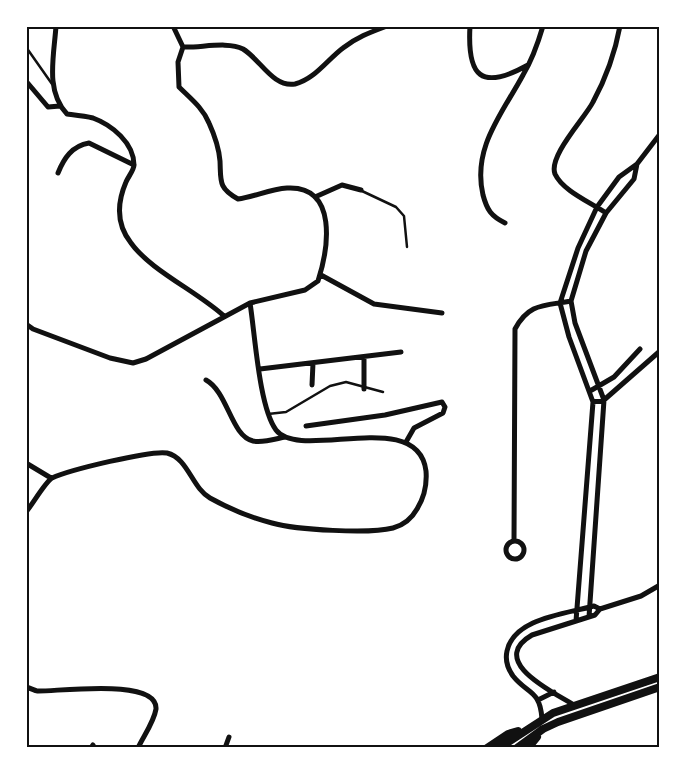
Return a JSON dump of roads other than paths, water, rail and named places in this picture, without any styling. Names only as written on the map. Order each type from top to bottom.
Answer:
[{"type":"highway","points":[[499,748],[542,719],[574,705],[660,677]]},
{"type":"highway","points":[[517,748],[543,729],[660,687]]},
{"type":"highway","points":[[487,748],[508,734],[527,728]]},
{"type":"highway","points":[[528,748],[543,729]]},
{"type":"street","points":[[56,26],[52,86],[55,99],[67,114],[94,118],[123,136],[130,150],[134,166],[120,197],[119,222],[130,243],[146,259],[208,301],[224,316]]},
{"type":"street","points":[[26,324],[33,329],[93,352],[133,363],[146,359],[250,303],[305,290],[318,282],[326,247],[327,222],[324,209],[314,197],[298,189],[286,188],[238,199],[227,193],[220,180],[220,161],[210,124],[204,113],[179,87],[178,62],[183,47],[173,26]]},
{"type":"street","points":[[183,47],[233,46],[241,48],[278,81],[295,84],[311,78],[342,48],[361,36],[387,26]]},
{"type":"street","points":[[470,26],[469,51],[471,62],[483,76],[500,78],[528,65]]},
{"type":"street","points":[[505,223],[494,218],[488,211],[482,188],[480,162],[487,138],[528,65],[543,26]]},
{"type":"street","points":[[606,213],[561,183],[554,172],[555,159],[593,103],[606,77],[620,26]]},
{"type":"street","points":[[26,81],[48,107],[60,106]]},
{"type":"street","points":[[576,621],[593,402],[569,337],[560,303],[578,248],[597,207],[619,177],[636,164],[660,134]]},
{"type":"street","points":[[58,173],[62,161],[73,150],[89,142],[134,166]]},
{"type":"street","points":[[590,617],[589,608],[604,400],[575,323],[571,301],[586,251],[606,213],[634,178],[636,164]]},
{"type":"street","points":[[314,197],[342,185],[361,190]]},
{"type":"street","points":[[320,274],[374,304],[442,313]]},
{"type":"street","points":[[514,541],[515,328],[522,315],[533,308],[571,301]]},
{"type":"street","points":[[250,303],[268,414],[277,431],[285,437]]},
{"type":"street","points":[[590,391],[600,387],[614,377],[640,349]]},
{"type":"street","points":[[593,402],[604,400],[660,351]]},
{"type":"street","points":[[260,369],[401,352]]},
{"type":"street","points":[[364,357],[364,389]]},
{"type":"street","points":[[312,385],[314,363]]},
{"type":"street","points":[[26,512],[51,478],[153,452],[170,454],[180,461],[203,494],[270,523],[310,528],[378,530],[395,528],[409,520],[418,507],[424,493],[426,479],[421,455],[406,442],[378,439],[302,440],[285,437],[256,441],[248,439],[236,425],[220,393],[213,384],[206,380]]},
{"type":"street","points":[[306,426],[385,415],[442,402],[445,407],[443,413],[414,428],[406,442]]},
{"type":"street","points":[[26,463],[51,478]]},
{"type":"street","points":[[574,705],[524,672],[516,658],[518,646],[523,640],[532,635],[590,617],[600,610],[641,596],[660,585]]},
{"type":"street","points":[[542,719],[538,700],[530,690],[514,678],[508,667],[506,654],[509,642],[515,632],[530,624],[594,606],[600,610]]},
{"type":"street","points":[[514,678],[524,672]]},
{"type":"street","points":[[26,687],[37,691],[89,688],[125,690],[149,696],[153,700],[156,710],[138,748]]},
{"type":"street","points":[[538,700],[554,692]]},
{"type":"street","points":[[225,748],[229,737]]},
{"type":"lane","points":[[26,47],[52,86]]},
{"type":"lane","points":[[361,190],[396,207],[404,216],[407,247]]},
{"type":"lane","points":[[268,414],[286,412],[330,386],[346,382],[364,389],[382,392]]}]
